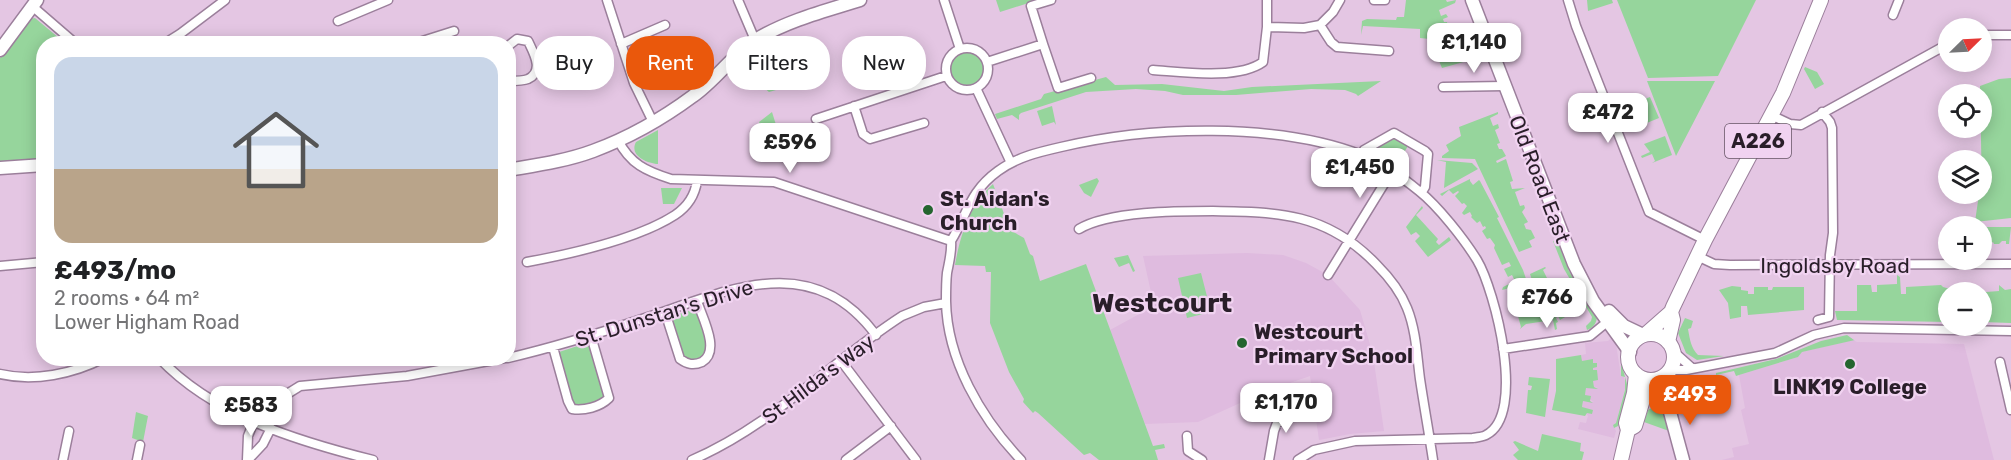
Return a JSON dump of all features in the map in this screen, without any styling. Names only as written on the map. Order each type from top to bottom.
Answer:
[{"type":"main road","name":"A226","points":[[1621,460],[1628,430],[1626,423],[1634,393],[1672,363],[1670,346],[1673,320],[1671,312],[1705,240],[1783,93],[1821,0]]},
{"type":"main road","points":[[1630,352],[1631,345],[1671,312]]},
{"type":"main road","points":[[1644,334],[1659,335],[1670,346]]},
{"type":"main road","name":"A226","points":[[1630,352],[1631,362],[1654,376]]},
{"type":"main road","name":"A226","points":[[1628,430],[1635,426],[1643,397],[1654,376]]},
{"type":"street","points":[[176,36],[225,0]]},
{"type":"street","points":[[338,21],[388,0]]},
{"type":"street","points":[[607,0],[635,87],[652,122]]},
{"type":"street","points":[[738,0],[753,36]]},
{"type":"street","points":[[764,36],[796,21],[860,0]]},
{"type":"street","points":[[944,0],[960,49]]},
{"type":"street","points":[[1051,0],[1031,6],[1058,88],[1091,78]]},
{"type":"street","points":[[1153,70],[1225,72],[1253,69],[1263,62],[1267,0]]},
{"type":"street","points":[[1267,27],[1304,28],[1320,25],[1334,12],[1340,0]]},
{"type":"street","points":[[1374,0],[1385,0]]},
{"type":"street","name":"Old Road East","points":[[1472,0],[1569,251],[1593,301],[1610,319],[1630,352]]},
{"type":"street","points":[[1568,0],[1576,26],[1649,212],[1705,240]]},
{"type":"street","points":[[1893,15],[1899,0]]},
{"type":"street","points":[[0,50],[34,3],[68,36]]},
{"type":"street","points":[[621,44],[665,25]]},
{"type":"street","points":[[1320,25],[1337,47],[1389,51]]},
{"type":"street","points":[[438,36],[454,31]]},
{"type":"street","points":[[1992,35],[2011,35]]},
{"type":"street","points":[[516,40],[528,41],[538,63],[535,73],[528,79],[516,80]]},
{"type":"street","points":[[987,62],[1043,44]]},
{"type":"street","points":[[968,48],[977,51],[984,56],[987,62],[987,76],[976,88],[959,89],[946,76],[945,67],[948,58],[960,49],[968,48]]},
{"type":"street","points":[[1771,115],[1796,126],[1938,49]]},
{"type":"street","points":[[516,169],[592,152],[618,140],[694,96],[726,67]]},
{"type":"street","points":[[816,119],[946,76]]},
{"type":"street","points":[[1443,87],[1504,86]]},
{"type":"street","points":[[976,88],[1011,163]]},
{"type":"street","points":[[854,106],[863,134],[868,139],[878,139],[924,123]]},
{"type":"street","points":[[1818,320],[1829,317],[1833,234],[1832,124],[1822,112]]},
{"type":"street","points":[[827,115],[830,126]]},
{"type":"street","points":[[910,116],[913,127]]},
{"type":"street","points":[[1021,460],[992,425],[970,389],[956,354],[946,303],[947,275],[951,241],[968,204],[989,178],[1011,163],[1049,149],[1128,135],[1203,131],[1292,138],[1323,143],[1361,155],[1392,171],[1422,192],[1453,227],[1478,262],[1494,306],[1508,385],[1505,406],[1496,427],[1486,436],[1356,441],[1314,450],[1298,460]]},
{"type":"street","points":[[1361,155],[1364,150],[1394,134],[1425,151],[1428,154],[1425,187],[1422,192]]},
{"type":"street","points":[[618,140],[625,154],[635,164],[671,180],[774,182],[951,241]]},
{"type":"street","points":[[0,168],[36,166]]},
{"type":"street","points":[[1328,275],[1392,171]]},
{"type":"street","points":[[527,262],[555,257],[626,237],[675,215],[696,193],[698,181]]},
{"type":"street","points":[[1079,229],[1090,222],[1120,217],[1173,212],[1237,212],[1306,220],[1336,231],[1365,252],[1393,281],[1407,308],[1415,339],[1433,460]]},
{"type":"street","name":"Ingoldsby Road","points":[[1697,256],[1718,265],[2011,264]]},
{"type":"street","points":[[0,266],[36,263]]},
{"type":"street","name":"St. Dunstan's Drive","points":[[516,356],[591,336],[756,284],[781,283],[821,292],[840,302],[865,321],[876,335]]},
{"type":"street","points":[[665,312],[680,359],[689,365],[700,363],[708,357],[712,345],[697,301]]},
{"type":"street","name":"St Hilda's Way","points":[[692,460],[720,448],[782,408],[876,335],[912,311],[946,303]]},
{"type":"street","points":[[1503,349],[1587,337],[1610,319]]},
{"type":"street","name":"Old Road East","points":[[1610,319],[1644,334]]},
{"type":"street","points":[[1683,460],[1665,399],[1654,376],[1775,353],[1814,335],[1844,328],[2011,331]]},
{"type":"street","points":[[553,347],[568,401],[572,409],[580,410],[604,403],[609,398],[591,336]]},
{"type":"street","points":[[1670,346],[1692,368]]},
{"type":"street","points":[[842,362],[916,460]]},
{"type":"street","points":[[2000,362],[2008,376],[2011,410]]},
{"type":"street","points":[[0,374],[29,379],[89,366]]},
{"type":"street","points":[[167,366],[181,380],[208,399],[262,425],[373,460]]},
{"type":"street","name":"St. Dunstan's Drive","points":[[248,460],[263,444],[262,425],[271,409],[280,397],[300,386],[407,376],[463,366]]},
{"type":"street","points":[[1643,397],[1650,395],[1665,399]]},
{"type":"street","points":[[1269,460],[1277,423],[1308,412]]},
{"type":"street","points":[[248,460],[248,435],[262,425]]},
{"type":"street","points":[[846,460],[891,426]]},
{"type":"street","points":[[63,460],[69,431]]},
{"type":"street","points":[[1187,436],[1188,451],[1202,460]]},
{"type":"street","points":[[137,460],[140,445]]},
{"type":"shaded area","name":"Westcourt Primary School","points":[[1247,253],[1283,255],[1306,263],[1328,275],[1360,310],[1373,355],[1384,431],[1319,440],[1310,376],[1269,390],[1198,422],[1145,424],[1110,330],[1154,306],[1143,256]]},
{"type":"shaded area","points":[[1612,337],[1616,344],[1621,376],[1624,377],[1626,385],[1616,423],[1613,425],[1616,431],[1614,438],[1578,429],[1580,422],[1586,423],[1588,416],[1582,408],[1583,401],[1594,402],[1585,396],[1586,388],[1598,388],[1594,387],[1593,381],[1597,370],[1593,371],[1593,364],[1582,361],[1581,355],[1586,354],[1585,343],[1608,341]]},
{"type":"shaded area","points":[[1853,340],[1857,342],[1964,344],[1994,460],[1722,460],[1734,457],[1732,448],[1749,444],[1741,410],[1745,408],[1739,375],[1798,357],[1802,352]]},
{"type":"green space","points":[[996,0],[1038,0],[1000,12]]},
{"type":"green space","points":[[1406,0],[1446,0],[1447,2],[1456,0],[1455,3],[1439,10],[1441,16],[1446,14],[1448,17],[1443,19],[1448,26],[1455,23],[1451,27],[1454,38],[1452,41],[1455,42],[1451,44],[1456,52],[1459,52],[1458,56],[1467,61],[1442,68],[1430,39],[1420,38],[1420,29],[1363,26],[1361,35],[1362,21],[1367,19],[1396,20],[1397,17],[1404,17]]},
{"type":"green space","points":[[1587,0],[1612,0],[1613,3],[1588,11]]},
{"type":"green space","points":[[1617,0],[1756,0],[1718,76],[1648,78]]},
{"type":"green space","points":[[35,18],[57,36],[36,36],[36,161],[0,163],[0,58],[29,19]]},
{"type":"green space","points":[[967,52],[979,57],[984,69],[979,81],[967,86],[955,81],[950,69],[955,57]]},
{"type":"green space","points":[[1805,67],[1817,72],[1824,84],[1815,89]]},
{"type":"green space","points":[[1106,77],[1115,85],[1162,84],[1224,91],[1252,87],[1381,81],[1358,96],[1345,90],[1311,89],[1236,95],[1183,95],[1136,89],[1086,92],[1021,113],[1019,120],[1012,115],[997,119],[995,114],[1041,99],[1044,94]]},
{"type":"green space","points":[[2011,78],[2011,218],[1992,220],[1992,216],[1976,216],[1978,204],[1992,204],[1992,150],[1981,150],[1981,138],[1992,138],[1992,84],[1985,84]]},
{"type":"green space","points":[[1647,81],[1715,81],[1676,156]]},
{"type":"green space","points":[[1650,97],[1659,118],[1637,127],[1638,119],[1626,123],[1645,112],[1643,108],[1641,109],[1643,107],[1641,104],[1629,105]]},
{"type":"green space","points":[[1052,106],[1056,125],[1054,122],[1042,126],[1037,111]]},
{"type":"green space","points":[[772,112],[777,128],[760,125],[759,122]]},
{"type":"green space","points":[[1498,112],[1490,118],[1493,126],[1498,124],[1499,128],[1495,130],[1500,143],[1497,144],[1506,156],[1496,161],[1497,163],[1506,159],[1513,181],[1510,182],[1512,189],[1525,188],[1515,192],[1520,206],[1524,205],[1525,208],[1522,212],[1528,222],[1524,224],[1526,229],[1531,230],[1535,238],[1529,241],[1532,247],[1519,252],[1475,159],[1442,158],[1449,151],[1446,145],[1461,136],[1459,127]]},
{"type":"green space","points":[[658,130],[658,164],[640,157],[634,147],[636,142]]},
{"type":"green space","points":[[1394,136],[1408,146],[1396,165],[1391,153],[1384,159],[1369,152]]},
{"type":"green space","points":[[1665,136],[1672,155],[1652,163],[1655,161],[1652,154],[1642,158],[1641,156],[1650,152],[1644,144]]},
{"type":"green space","points":[[1437,160],[1472,163],[1478,169],[1444,188],[1446,162]]},
{"type":"green space","points":[[1097,178],[1099,181],[1091,197],[1084,193],[1079,185]]},
{"type":"green space","points":[[1470,179],[1473,185],[1480,181],[1499,217],[1497,218],[1523,270],[1535,305],[1534,309],[1543,303],[1536,292],[1530,274],[1545,267],[1543,270],[1550,284],[1556,281],[1557,284],[1553,287],[1572,313],[1560,320],[1558,316],[1556,318],[1557,329],[1555,330],[1553,320],[1526,324],[1520,329],[1516,309],[1522,307],[1521,305],[1515,306],[1513,297],[1515,293],[1512,294],[1510,288],[1502,290],[1503,287],[1515,281],[1512,275],[1508,277],[1504,269],[1511,266],[1509,262],[1502,265],[1494,248],[1495,245],[1482,231],[1486,228],[1485,226],[1483,227],[1480,221],[1477,223],[1471,217],[1470,212],[1464,215],[1462,213],[1467,206],[1455,196],[1458,191],[1453,194],[1449,190],[1442,196],[1440,194]]},
{"type":"green space","points":[[993,184],[1010,230],[1024,238],[1033,256],[1040,281],[1086,264],[1153,446],[1164,444],[1165,448],[1155,450],[1158,460],[1099,460],[1090,453],[1084,455],[1023,402],[1024,399],[1009,372],[990,323],[991,272],[986,272],[985,266],[955,265],[967,221],[978,201]]},
{"type":"green space","points":[[661,188],[682,188],[674,204],[663,204]]},
{"type":"green space","points":[[1422,206],[1423,208],[1416,215],[1438,239],[1436,242],[1439,245],[1449,237],[1451,240],[1428,257],[1415,241],[1420,236],[1416,232],[1411,235],[1406,227]]},
{"type":"green space","points":[[1992,227],[2011,227],[2009,244],[2006,244],[2006,241],[1999,244],[1993,242]]},
{"type":"green space","points":[[1557,240],[1569,271],[1597,316],[1594,325],[1587,330],[1586,326],[1592,317],[1564,269],[1553,241]]},
{"type":"green space","points":[[1128,255],[1135,271],[1133,272],[1129,263],[1119,267],[1114,258]]},
{"type":"green space","points":[[1201,273],[1211,312],[1187,318],[1178,278]]},
{"type":"green space","points":[[1897,275],[1900,277],[1901,294],[1906,294],[1906,287],[1938,285],[1938,322],[1837,320],[1835,311],[1857,311],[1857,285],[1871,285],[1872,292],[1877,292],[1877,285],[1897,284]]},
{"type":"green space","points":[[1999,285],[2005,290],[2011,289],[2011,323],[1992,322],[1992,292],[1999,291]]},
{"type":"green space","points":[[1732,286],[1741,287],[1741,290],[1748,291],[1748,294],[1754,294],[1754,287],[1768,287],[1768,290],[1772,290],[1773,287],[1804,287],[1804,310],[1748,315],[1747,306],[1741,306],[1741,317],[1730,319],[1728,303],[1719,290]]},
{"type":"green space","points":[[696,309],[707,339],[708,349],[705,356],[690,361],[682,357],[668,317]]},
{"type":"green space","points":[[1685,318],[1693,321],[1691,328],[1688,329],[1692,347],[1698,355],[1724,356],[1697,360],[1686,353],[1678,333]]},
{"type":"green space","points":[[1847,335],[1855,340],[1802,352],[1798,357],[1736,376],[1734,371],[1716,375],[1716,373],[1776,359],[1821,341]]},
{"type":"green space","points":[[590,342],[606,394],[602,401],[578,408],[573,406],[559,352]]},
{"type":"green space","points":[[1581,355],[1582,361],[1593,359],[1593,363],[1597,363],[1597,367],[1593,370],[1597,370],[1598,380],[1593,381],[1594,387],[1598,389],[1586,388],[1585,395],[1591,396],[1590,401],[1593,403],[1583,401],[1582,407],[1593,410],[1592,414],[1587,413],[1585,416],[1552,410],[1556,391],[1556,359]]},
{"type":"green space","points":[[1621,362],[1628,388],[1618,426],[1614,428],[1625,390],[1625,377],[1621,376]]},
{"type":"green space","points":[[1529,377],[1550,379],[1545,417],[1526,413],[1528,390],[1531,390],[1532,386],[1528,385]]},
{"type":"green space","points":[[1658,407],[1664,412],[1669,431],[1644,422],[1648,410]]},
{"type":"green space","points":[[136,412],[148,416],[143,442],[132,438]]},
{"type":"green space","points":[[1542,434],[1581,443],[1580,451],[1584,452],[1582,460],[1518,460],[1513,455],[1519,450],[1513,442],[1515,441],[1538,451]]},
{"type":"place","name":"St. Aidan's Church","points":[[928,210]]},
{"type":"place","name":"Westcourt Primary School","points":[[1242,343]]},
{"type":"place","name":"LINK19 College","points":[[1850,364]]},
{"type":"district","name":"Westcourt","points":[[1162,303]]}]
